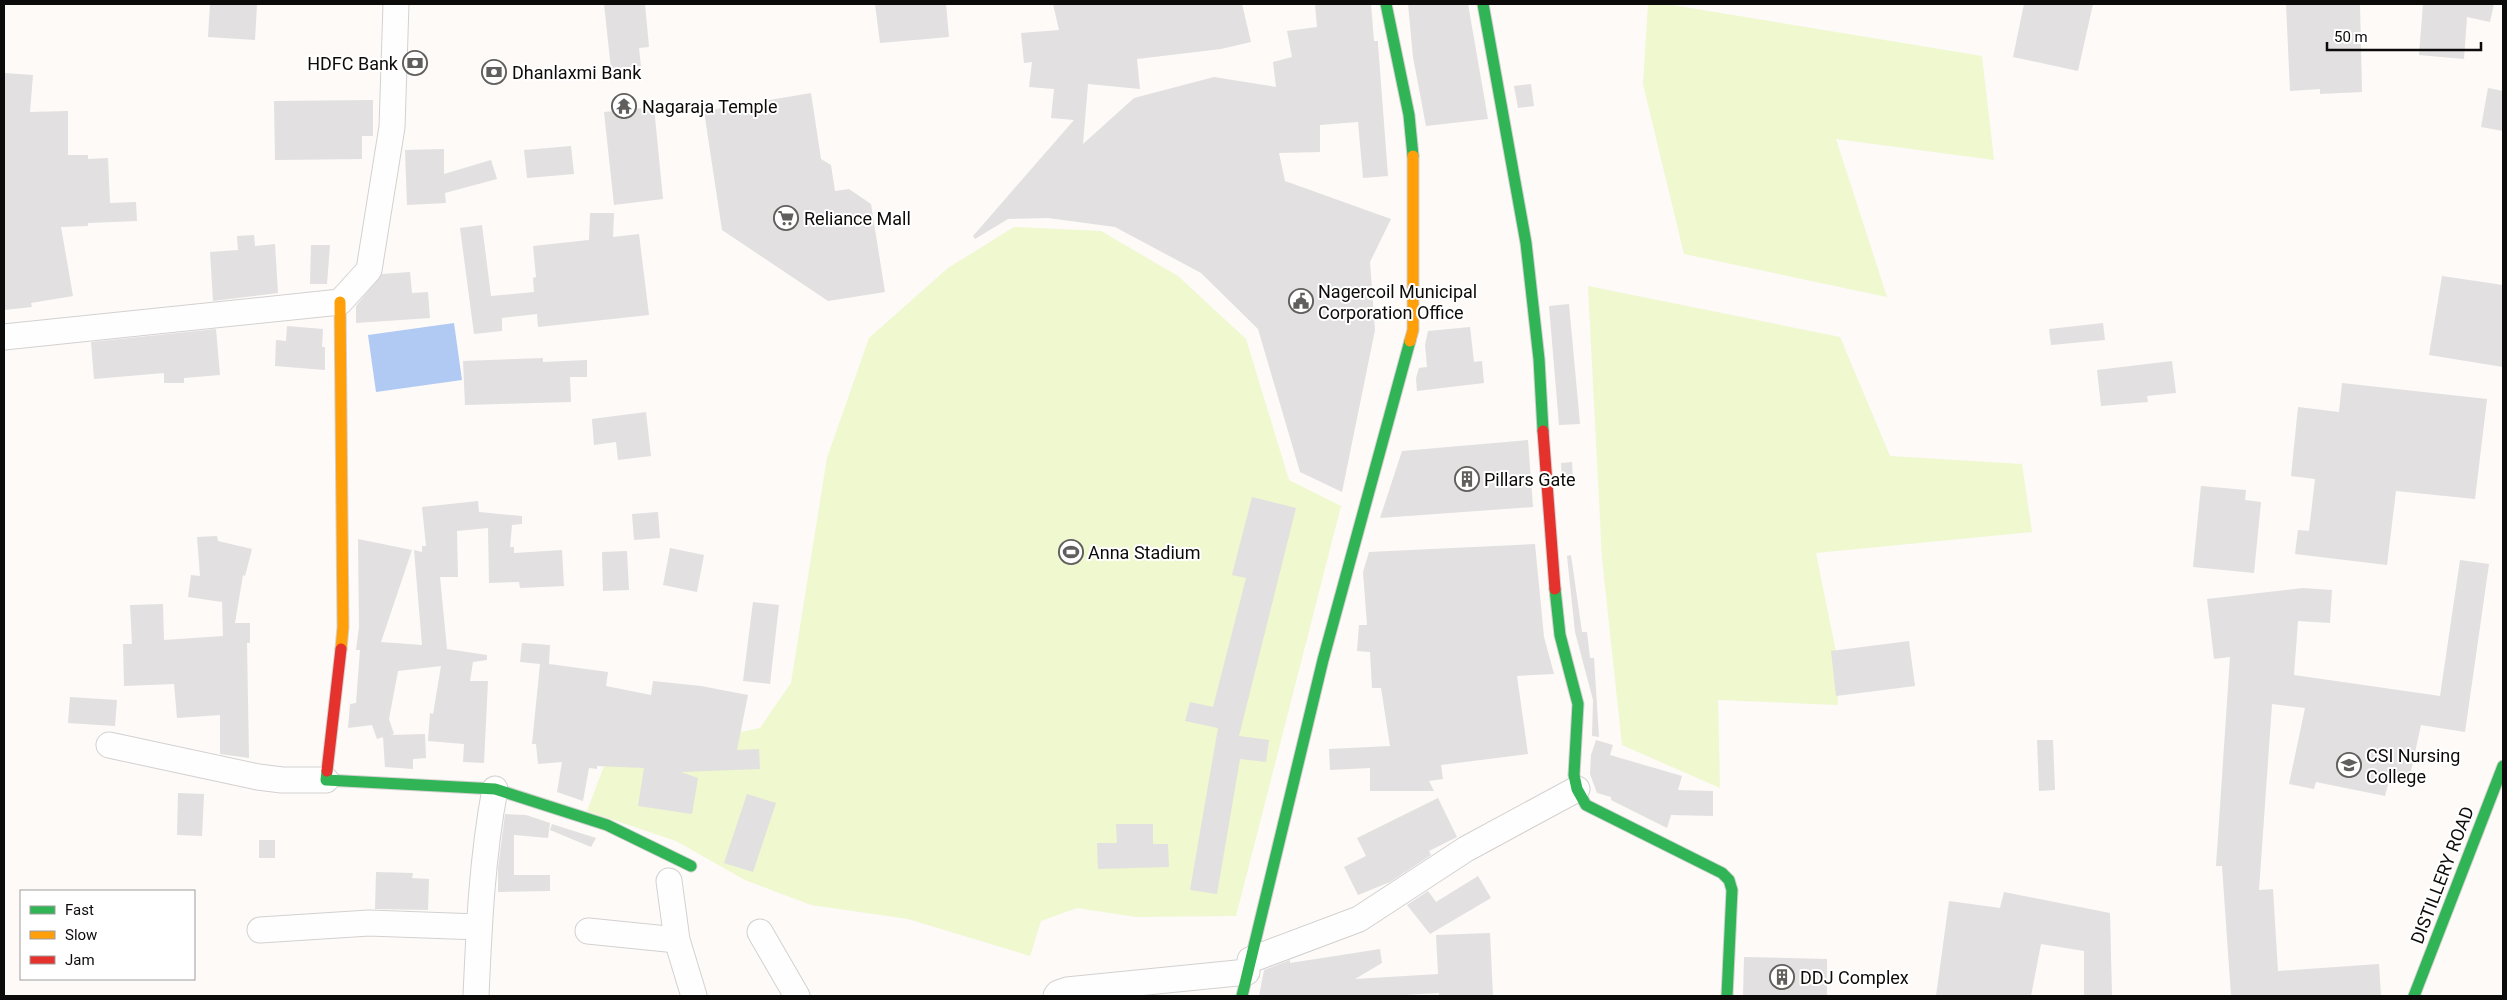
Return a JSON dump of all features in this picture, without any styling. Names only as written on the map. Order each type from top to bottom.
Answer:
[{"type":"street","points":[[4,337],[340,302],[369,270],[392,127],[396,4]]},
{"type":"street","points":[[1246,976],[1323,660],[1413,330],[1413,152],[1409,114],[1386,4]]},
{"type":"street","points":[[1483,4],[1526,243],[1539,359],[1551,552],[1560,635],[1578,704],[1574,775],[1577,789],[1586,805],[1722,873],[1729,880],[1732,890],[1727,996]]},
{"type":"street","points":[[326,780],[343,627],[340,302]]},
{"type":"street","points":[[109,745],[258,777],[282,780],[326,780],[495,789],[607,825],[691,866]]},
{"type":"street","name":"DISTILLERY ROAD","points":[[2414,996],[2503,766]]},
{"type":"street","points":[[476,996],[478,927],[487,835],[495,789]]},
{"type":"street","points":[[1056,996],[1058,993],[1067,990],[1246,976],[1359,919],[1466,849],[1577,789]]},
{"type":"street","points":[[669,881],[677,940],[694,996]]},
{"type":"street","points":[[260,930],[369,923],[478,927]]},
{"type":"street","points":[[588,931],[677,940]]},
{"type":"street","points":[[760,932],[797,996]]},
{"type":"green space","points":[[1648,4],[1666,4],[1982,56],[1994,160],[1836,139],[1887,297],[1684,254],[1643,84]]},
{"type":"green space","name":"Anna Stadium","points":[[1014,227],[1101,231],[1178,276],[1246,339],[1289,480],[1341,506],[1236,916],[1136,917],[1077,908],[1041,921],[1030,956],[908,919],[811,905],[745,880],[676,841],[587,811],[606,761],[760,728],[791,683],[827,458],[869,338],[948,268]]},
{"type":"green space","points":[[1588,286],[1840,337],[1890,456],[2022,464],[2032,532],[1816,553],[1836,652],[1838,705],[1718,700],[1720,788],[1622,745],[1602,558]]},
{"type":"water","points":[[454,323],[462,380],[376,392],[368,335]]},
{"type":"building","points":[[210,4],[257,4],[255,40],[208,37]]},
{"type":"building","points":[[604,4],[645,4],[649,47],[639,48],[641,66],[611,69]]},
{"type":"building","points":[[875,4],[946,4],[949,37],[880,43]]},
{"type":"building","name":"Nagercoil Municipal Corporation Office","points":[[1053,4],[1242,4],[1251,42],[1221,49],[1137,59],[1140,89],[1088,84],[1083,144],[1134,98],[1214,77],[1276,87],[1273,62],[1292,57],[1287,31],[1317,27],[1315,4],[1371,4],[1374,41],[1378,41],[1388,176],[1363,178],[1358,122],[1320,125],[1320,152],[1279,153],[1285,181],[1391,219],[1370,262],[1375,330],[1342,492],[1300,472],[1258,329],[1201,273],[1115,227],[1048,218],[1008,219],[975,239],[973,236],[1074,120],[1051,118],[1054,89],[1029,87],[1032,62],[1024,63],[1021,33],[1059,30]]},
{"type":"building","points":[[1408,4],[1468,4],[1488,119],[1426,126],[1413,57]]},
{"type":"building","points":[[2024,4],[2093,4],[2078,71],[2013,57]]},
{"type":"building","points":[[2286,4],[2360,4],[2362,92],[2320,94],[2320,89],[2290,91]]},
{"type":"building","points":[[2423,4],[2494,4],[2490,22],[2467,17],[2464,59],[2419,55]]},
{"type":"building","points":[[4,73],[33,75],[30,112],[68,111],[68,155],[88,155],[88,159],[108,158],[110,203],[136,202],[137,221],[88,223],[88,226],[61,227],[73,296],[31,303],[32,307],[4,310]]},
{"type":"building","points":[[1531,84],[1534,106],[1518,108],[1514,86]]},
{"type":"building","points":[[2488,88],[2503,91],[2503,131],[2481,127]]},
{"type":"building","points":[[811,93],[821,159],[831,165],[835,191],[849,189],[871,204],[885,292],[828,301],[722,230],[704,111]]},
{"type":"building","points":[[373,100],[373,136],[362,136],[362,159],[275,160],[274,101]]},
{"type":"building","points":[[654,107],[663,199],[614,205],[604,112]]},
{"type":"building","points":[[571,146],[574,174],[527,178],[524,150]]},
{"type":"building","points":[[444,149],[444,174],[491,160],[497,179],[445,193],[446,203],[407,205],[405,150]]},
{"type":"building","points":[[590,213],[614,213],[613,237],[639,234],[649,315],[538,327],[537,314],[502,318],[502,331],[474,334],[460,228],[482,225],[491,296],[534,292],[533,278],[536,277],[533,246],[589,240]]},
{"type":"building","points":[[254,235],[255,246],[275,244],[278,293],[213,301],[210,252],[238,250],[237,236]]},
{"type":"building","points":[[311,245],[330,245],[327,284],[310,284]]},
{"type":"building","points":[[410,272],[412,293],[428,292],[430,318],[356,323],[356,306],[382,274]]},
{"type":"building","points":[[2442,276],[2503,285],[2503,367],[2429,355]]},
{"type":"building","points":[[1569,304],[1580,424],[1559,425],[1549,306]]},
{"type":"building","points":[[2103,323],[2105,340],[2051,345],[2049,329]]},
{"type":"building","points":[[287,326],[323,329],[322,347],[325,347],[325,370],[275,366],[276,340],[286,341]]},
{"type":"building","points":[[1470,327],[1474,362],[1482,361],[1484,383],[1417,391],[1416,378],[1419,368],[1427,367],[1425,345],[1428,331]]},
{"type":"building","points":[[216,329],[220,375],[184,378],[184,383],[164,383],[164,373],[94,379],[91,342]]},
{"type":"building","points":[[543,358],[543,362],[587,360],[587,377],[570,377],[571,402],[465,405],[463,361]]},
{"type":"building","points":[[2172,361],[2176,393],[2147,396],[2148,402],[2101,406],[2097,370]]},
{"type":"building","points":[[2342,383],[2487,399],[2475,499],[2396,491],[2387,565],[2295,554],[2298,530],[2309,531],[2315,479],[2291,476],[2298,407],[2339,412]]},
{"type":"building","points":[[646,412],[651,456],[618,460],[616,442],[594,445],[592,419]]},
{"type":"building","name":"Pillars Gate","points":[[1528,440],[1533,507],[1380,518],[1402,451]]},
{"type":"building","points":[[1572,462],[1573,481],[1562,481],[1561,463]]},
{"type":"building","points":[[2201,486],[2246,490],[2245,500],[2261,502],[2254,573],[2193,567]]},
{"type":"building","points":[[1252,497],[1296,508],[1239,736],[1269,740],[1266,762],[1240,759],[1217,894],[1190,890],[1218,728],[1185,721],[1190,702],[1213,707],[1246,578],[1232,575]]},
{"type":"building","points":[[478,501],[479,512],[522,516],[522,524],[512,525],[510,547],[514,547],[514,553],[562,550],[564,586],[520,588],[519,582],[489,583],[488,528],[457,531],[458,577],[440,577],[447,649],[487,655],[487,660],[473,662],[470,681],[488,681],[484,763],[463,762],[464,744],[428,741],[430,713],[433,714],[441,666],[398,671],[389,719],[394,734],[390,735],[425,734],[426,758],[413,759],[413,769],[385,767],[383,737],[377,739],[372,725],[348,728],[350,704],[356,703],[360,650],[356,650],[359,627],[358,539],[412,550],[381,642],[422,645],[414,550],[422,552],[422,546],[426,546],[422,507]]},
{"type":"building","points":[[658,512],[660,538],[634,540],[632,514]]},
{"type":"building","points":[[217,536],[218,541],[252,549],[245,576],[243,575],[235,623],[250,623],[250,643],[247,643],[249,758],[220,754],[220,715],[177,718],[174,684],[124,686],[123,644],[132,644],[130,605],[163,604],[164,640],[223,636],[222,602],[188,597],[191,575],[200,576],[197,537]]},
{"type":"building","points":[[1535,544],[1544,637],[1554,674],[1517,676],[1528,754],[1441,765],[1443,779],[1429,781],[1434,791],[1370,791],[1370,768],[1330,770],[1329,749],[1390,746],[1381,688],[1372,688],[1370,652],[1357,651],[1359,625],[1367,625],[1363,572],[1369,552]]},
{"type":"building","points":[[670,548],[704,555],[697,592],[663,585]]},
{"type":"building","points":[[627,551],[629,590],[603,591],[602,552]]},
{"type":"building","points":[[1571,555],[1582,632],[1587,632],[1590,658],[1594,658],[1599,737],[1592,736],[1593,700],[1575,632],[1567,556]]},
{"type":"building","points":[[2460,560],[2489,564],[2465,732],[2421,725],[2408,785],[2389,780],[2385,796],[2316,782],[2314,789],[2289,784],[2305,708],[2272,704],[2259,890],[2273,889],[2278,971],[2379,964],[2381,996],[2231,996],[2222,866],[2216,866],[2230,657],[2214,659],[2207,599],[2303,588],[2332,590],[2330,623],[2298,621],[2294,675],[2440,696]]},
{"type":"building","points":[[753,602],[779,605],[770,684],[743,681]]},
{"type":"building","points":[[1909,641],[1915,686],[1836,696],[1831,651]]},
{"type":"building","points":[[522,643],[550,645],[549,664],[608,672],[606,686],[651,695],[653,681],[701,686],[748,695],[737,750],[759,749],[760,769],[681,772],[698,778],[692,814],[638,806],[644,768],[597,766],[597,769],[589,768],[583,801],[557,792],[562,762],[538,764],[536,744],[532,744],[540,664],[520,662]]},
{"type":"building","points":[[70,697],[117,700],[115,726],[68,723]]},
{"type":"building","points":[[1596,740],[1613,745],[1610,755],[1682,776],[1678,790],[1713,791],[1713,816],[1671,815],[1667,828],[1611,800],[1611,797],[1597,793],[1590,774],[1591,755]]},
{"type":"building","points":[[2037,740],[2053,740],[2055,790],[2039,791]]},
{"type":"building","points":[[178,793],[204,794],[202,836],[177,835]]},
{"type":"building","points":[[747,794],[776,803],[753,872],[724,863]]},
{"type":"building","points":[[1438,798],[1457,837],[1429,851],[1431,855],[1390,882],[1358,895],[1344,867],[1366,856],[1357,838]]},
{"type":"building","points":[[505,814],[526,815],[550,823],[548,838],[514,835],[514,875],[550,875],[550,891],[498,892],[498,868]]},
{"type":"building","points":[[552,824],[596,838],[591,847],[550,830]]},
{"type":"building","points":[[1116,824],[1153,824],[1153,844],[1168,844],[1169,867],[1098,869],[1097,843],[1117,843]]},
{"type":"building","points":[[259,840],[275,840],[275,858],[259,858]]},
{"type":"building","points":[[376,872],[413,873],[412,878],[429,879],[428,910],[375,909]]},
{"type":"building","points":[[1478,876],[1491,898],[1430,934],[1407,905],[1428,891],[1436,902]]},
{"type":"building","points":[[2004,892],[2110,913],[2112,996],[2084,996],[2084,951],[2041,944],[2031,996],[1936,996],[1949,901],[2000,908]]},
{"type":"building","points":[[1490,933],[1493,996],[1439,996],[1439,993],[1387,996],[1259,996],[1264,970],[1290,960],[1290,963],[1380,949],[1382,963],[1355,979],[1438,974],[1436,935]]},
{"type":"building","name":"DDJ Complex","points":[[1744,957],[1827,959],[1827,996],[1743,996]]},
{"type":"traffic: fast","points":[[1386,4],[1409,115],[1413,156]]},
{"type":"traffic: fast","points":[[1483,4],[1526,243],[1539,359],[1543,431]]},
{"type":"traffic: fast","points":[[1242,996],[1323,660],[1410,341]]},
{"type":"traffic: fast","points":[[1555,589],[1560,635],[1578,704],[1574,775],[1577,789],[1586,805],[1722,873],[1729,880],[1732,890],[1727,996]]},
{"type":"traffic: fast","points":[[2414,996],[2503,766]]},
{"type":"traffic: fast","points":[[327,771],[326,780],[495,789],[607,825],[691,866]]},
{"type":"traffic: slow","points":[[1410,341],[1413,330],[1413,156]]},
{"type":"traffic: slow","points":[[340,302],[343,627],[341,649]]},
{"type":"traffic: jam","points":[[1543,431],[1555,589]]},
{"type":"traffic: jam","points":[[327,771],[341,649]]},
{"type":"place","name":"HDFC Bank","points":[[415,63]]},
{"type":"place","name":"Dhanlaxmi Bank","points":[[494,72]]},
{"type":"place","name":"Nagaraja Temple","points":[[624,106]]},
{"type":"place","name":"Reliance Mall","points":[[786,218]]},
{"type":"place","name":"Nagercoil Municipal Corporation Office","points":[[1301,301]]},
{"type":"place","name":"Pillars Gate","points":[[1467,479]]},
{"type":"place","name":"Anna Stadium","points":[[1071,552]]},
{"type":"place","name":"CSI Nursing College","points":[[2349,765]]},
{"type":"place","name":"DDJ Complex","points":[[1782,977]]}]
